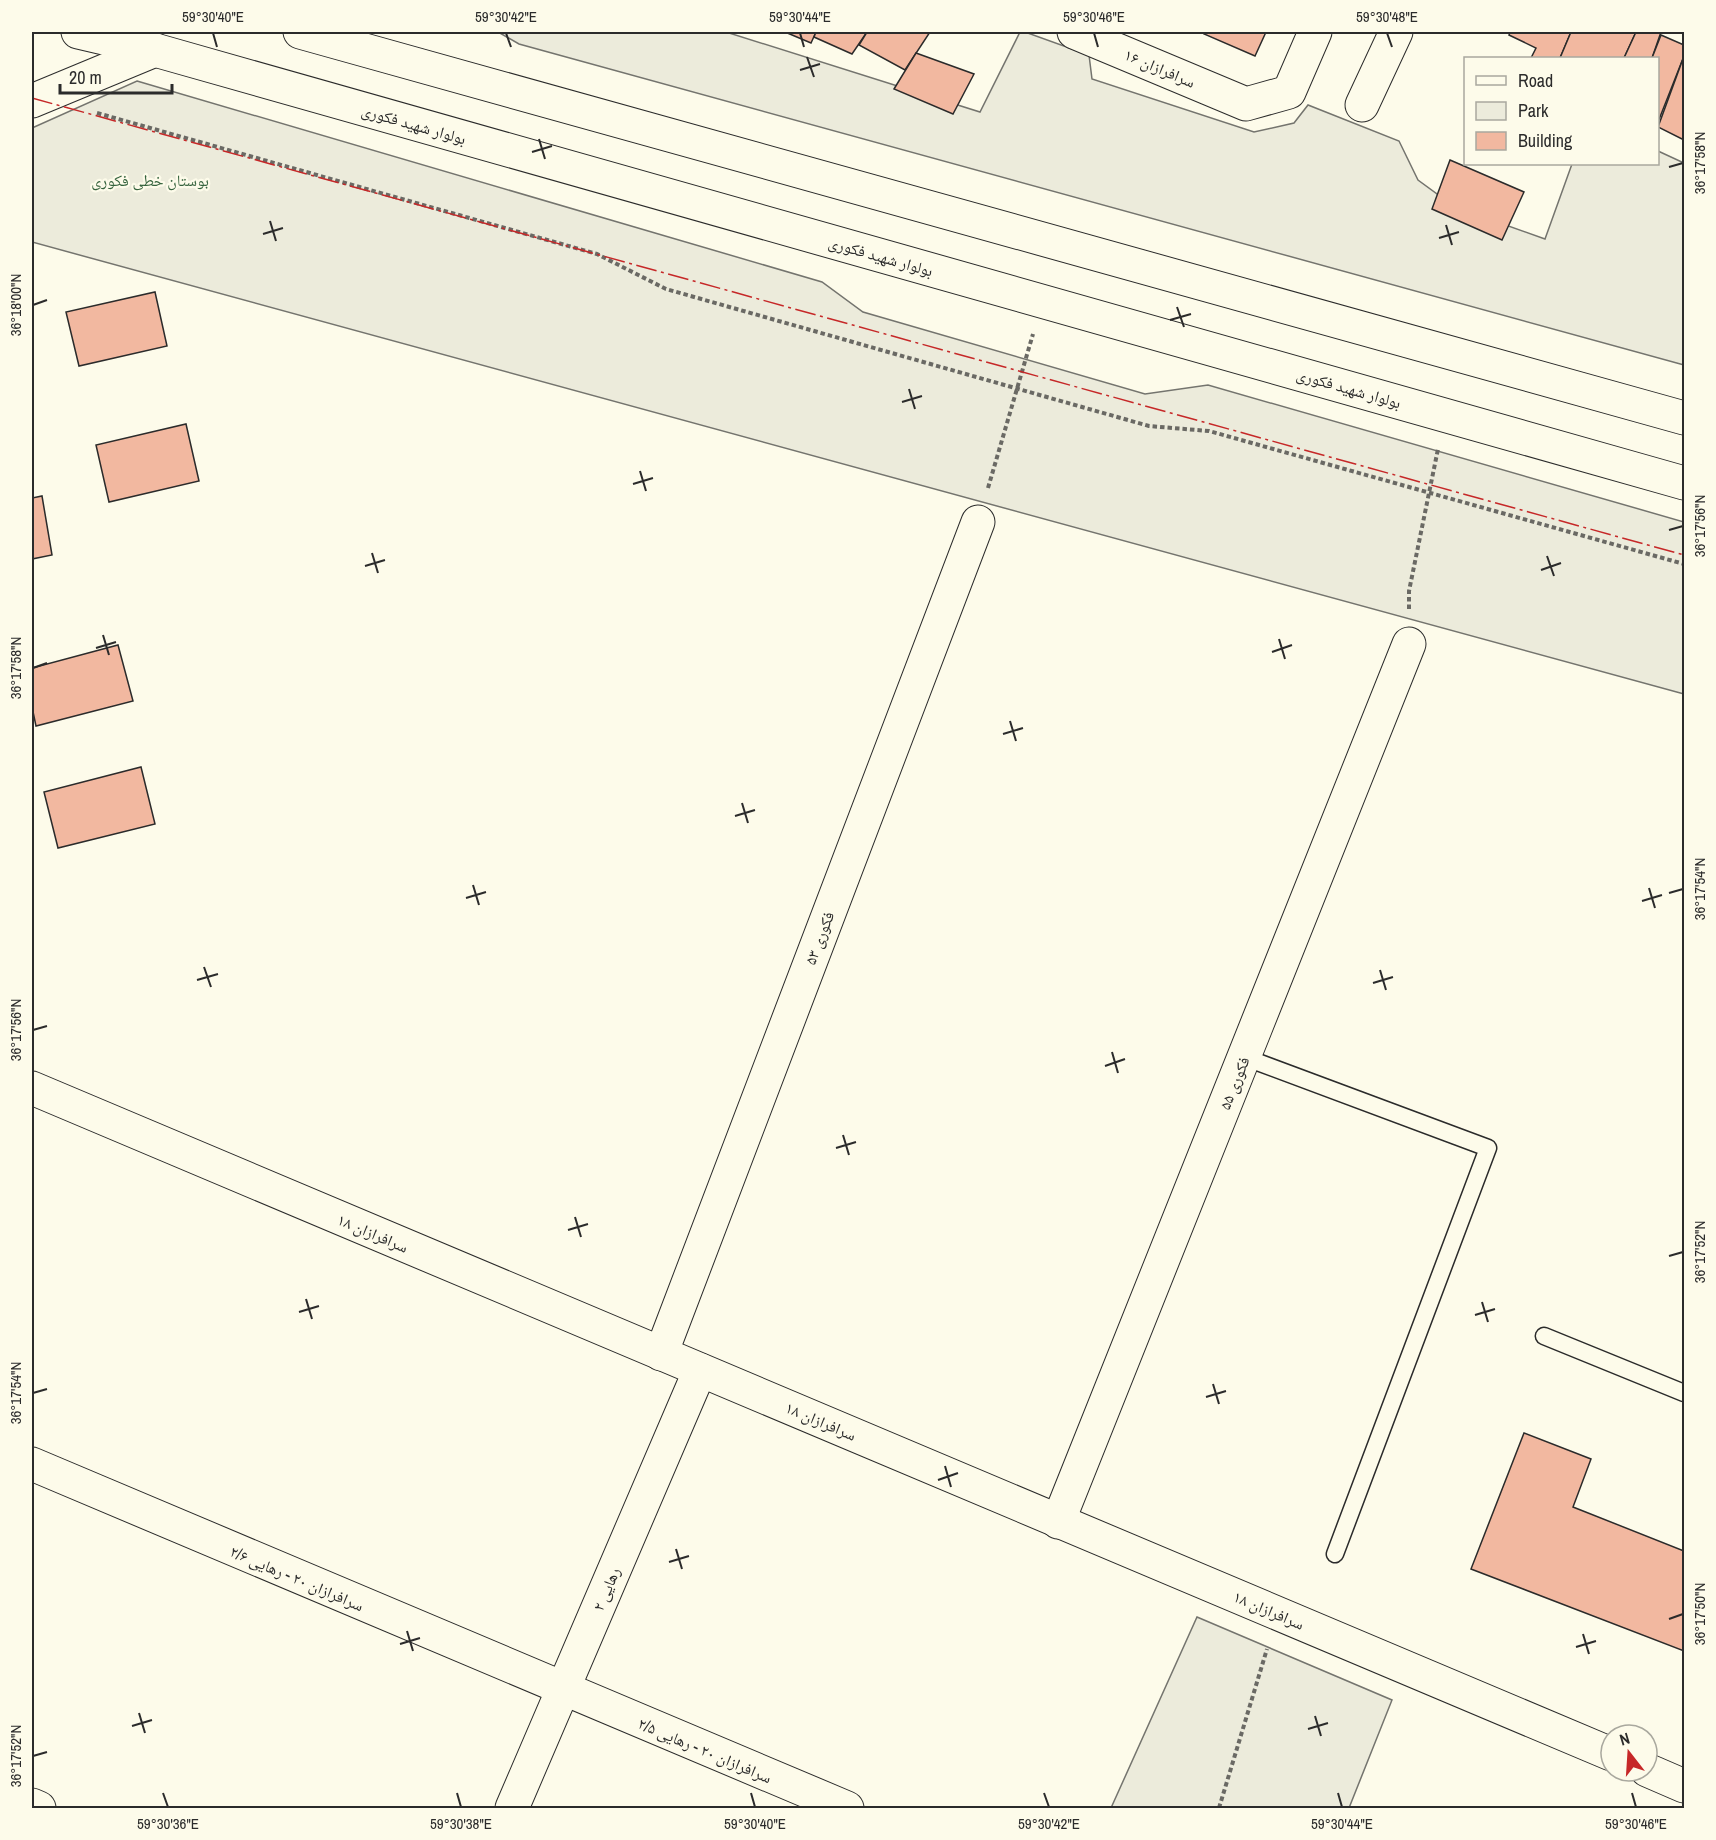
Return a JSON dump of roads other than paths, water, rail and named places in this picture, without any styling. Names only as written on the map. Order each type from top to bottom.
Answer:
[{"type":"street","name":"بولوار شهید فکوری","points":[[78,32],[156,50],[1684,483]]},
{"type":"street","points":[[300,32],[1684,418]]},
{"type":"street","name":"سرافرازان ۱۶","points":[[1074,32],[1246,104],[1289,92],[1315,32]]},
{"type":"street","points":[[1362,105],[1396,32]]},
{"type":"street","points":[[32,101],[156,50]]},
{"type":"street","name":"فکوری ۵۳","points":[[661,1354],[978,522]]},
{"type":"street","name":"فکوری ۵۵","points":[[1058,1521],[1409,644]]},
{"type":"street","name":"سرافرازان ۱۸","points":[[32,1088],[1599,1749]]},
{"type":"street","name":"رهایی ۲","points":[[512,1809],[700,1370]]},
{"type":"street","name":"سرافرازان ۲۰ - رهایی ۲/۶","points":[[32,1464],[563,1691]]},
{"type":"street","name":"سرافرازان ۲۰ - رهایی ۲/۵","points":[[563,1691],[847,1809]]},
{"type":"street","points":[[1659,1775],[1684,1785]]},
{"type":"street","points":[[32,1805],[39,1809]]},
{"type":"lane","points":[[1244,1057],[1488,1148],[1335,1554]]},
{"type":"lane","points":[[1544,1336],[1684,1393]]},
{"type":"park label","name":"بوستان خطی فکوری","points":[[150,180]]}]
